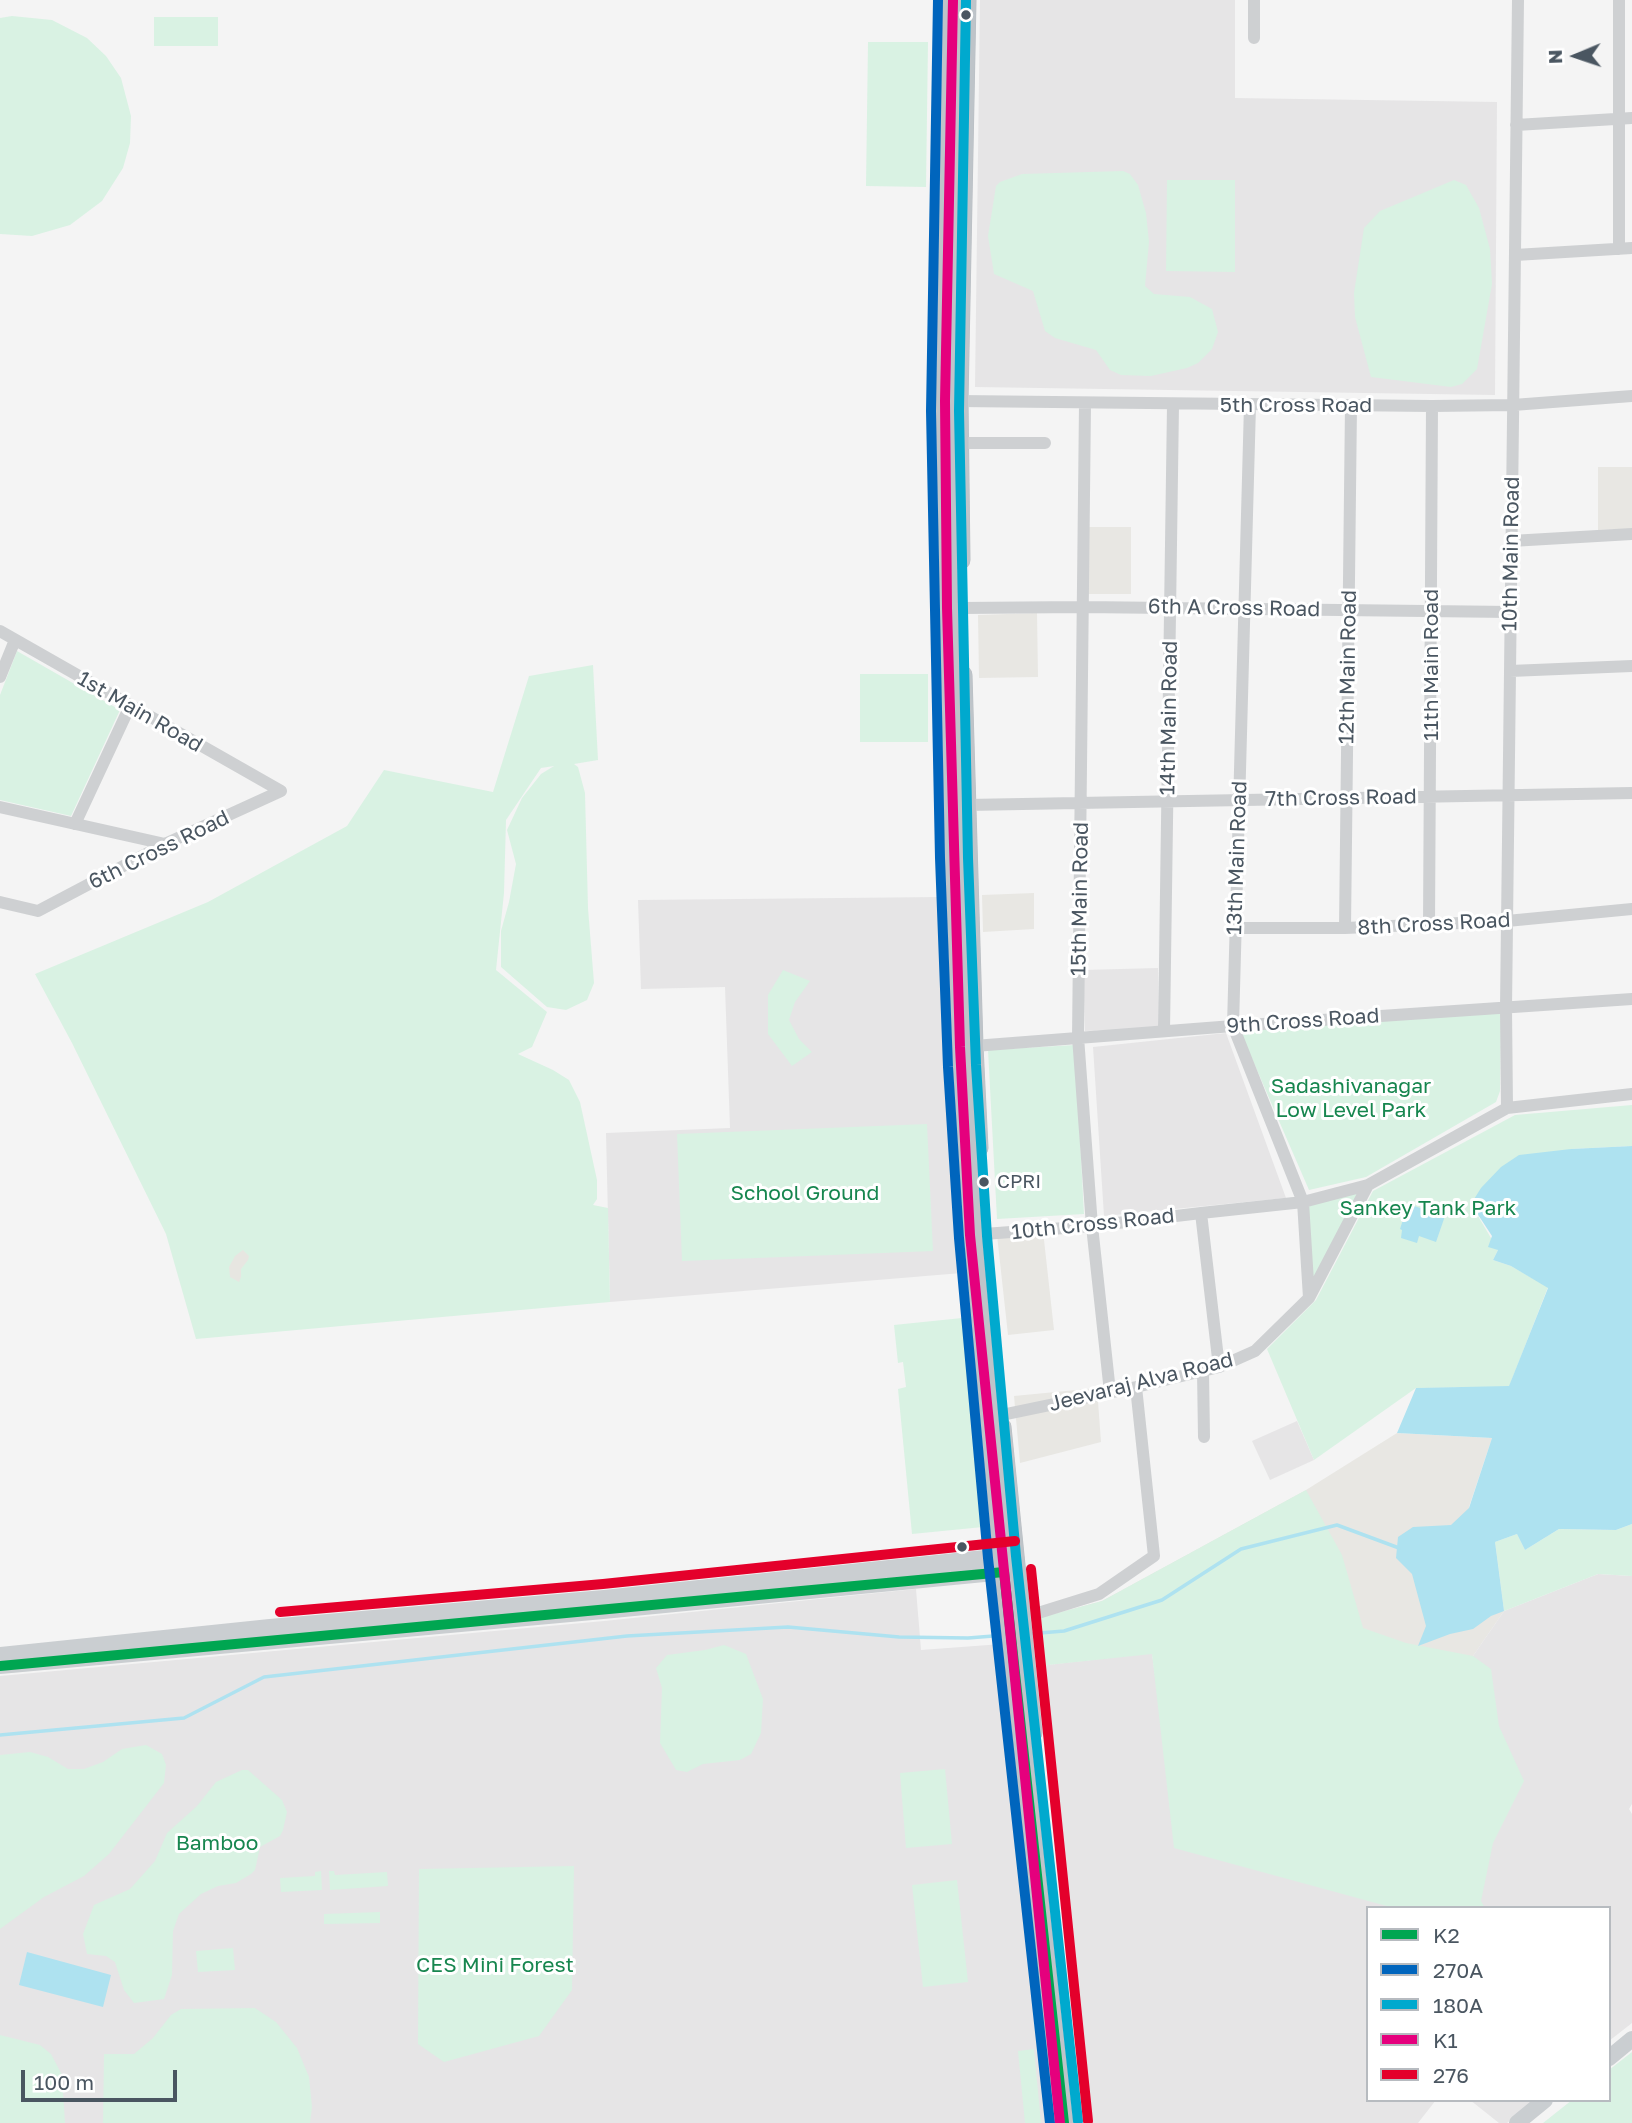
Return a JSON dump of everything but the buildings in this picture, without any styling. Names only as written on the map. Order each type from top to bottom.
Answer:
[{"type":"highway","points":[[952,0],[945,411],[956,924],[972,1223],[1074,2123]]},
{"type":"highway","points":[[967,0],[959,401],[961,608],[974,1046],[984,1234],[1007,1413],[1010,1564]]},
{"type":"highway","points":[[1018,1631],[1064,2123]]},
{"type":"main road","points":[[0,1666],[603,1611],[1010,1564]]},
{"type":"main road","points":[[0,1655],[270,1627],[1010,1564]]},
{"type":"main road","points":[[1611,2047],[1632,2031]]},
{"type":"main road","points":[[1611,2056],[1632,2039]]},
{"type":"main road","points":[[1517,2123],[1543,2102]]},
{"type":"main road","points":[[1529,2123],[1555,2102]]},
{"type":"street","points":[[1254,0],[1254,38]]},
{"type":"street","name":"10th Main Road","points":[[1507,1108],[1508,795],[1518,0]]},
{"type":"street","points":[[1515,255],[1625,248],[1626,118],[1619,0]]},
{"type":"street","points":[[1516,125],[1626,118]]},
{"type":"street","name":"5th Cross Road","points":[[959,401],[1432,406],[1513,405],[1632,396]]},
{"type":"street","name":"15th Main Road","points":[[1085,404],[1078,1037],[1092,1226],[1110,1392]]},
{"type":"street","name":"14th Main Road","points":[[1164,1031],[1174,405]]},
{"type":"street","name":"13th Main Road","points":[[1250,405],[1233,1026],[1303,1202],[1309,1298]]},
{"type":"street","name":"12th Main Road","points":[[1345,928],[1351,405]]},
{"type":"street","name":"11th Main Road","points":[[1429,924],[1432,406]]},
{"type":"street","points":[[960,443],[1045,443]]},
{"type":"street","points":[[1511,541],[1632,534]]},
{"type":"street","name":"6th A Cross Road","points":[[961,608],[1511,612]]},
{"type":"street","name":"1st Main Road","points":[[0,631],[281,792]]},
{"type":"street","points":[[0,677],[15,640]]},
{"type":"street","points":[[1510,671],[1632,666]]},
{"type":"street","points":[[75,824],[130,706]]},
{"type":"street","name":"6th Cross Road","points":[[0,902],[37,911],[165,844],[281,792]]},
{"type":"street","name":"7th Cross Road","points":[[967,805],[1632,793]]},
{"type":"street","points":[[0,807],[165,844]]},
{"type":"street","name":"8th Cross Road","points":[[1235,928],[1345,928],[1507,921],[1632,909]]},
{"type":"street","name":"9th Cross Road","points":[[974,1046],[1632,999]]},
{"type":"street","points":[[1368,1185],[1507,1108],[1632,1094]]},
{"type":"street","name":"10th Cross Road","points":[[984,1234],[1092,1226],[1303,1202],[1368,1185]]},
{"type":"street","name":"Jeevaraj Alva Road","points":[[1007,1413],[1219,1367],[1255,1351],[1309,1298],[1368,1185]]},
{"type":"street","points":[[1201,1213],[1219,1367]]},
{"type":"street","points":[[1203,1371],[1204,1437]]},
{"type":"street","points":[[1018,1631],[1098,1594],[1154,1556],[1136,1387]]},
{"type":"shaded area","points":[[980,0],[1235,0],[1235,98],[1497,102],[1495,395],[975,387]]},
{"type":"shaded area","points":[[1598,467],[1632,467],[1632,529],[1598,530]]},
{"type":"shaded area","points":[[1088,527],[1131,527],[1131,594],[1088,594]]},
{"type":"shaded area","points":[[1037,613],[1038,677],[979,678],[978,615]]},
{"type":"shaded area","points":[[1034,893],[1034,929],[983,932],[982,895]]},
{"type":"shaded area","points":[[940,897],[962,1273],[610,1302],[606,1133],[730,1128],[725,987],[641,989],[638,900]]},
{"type":"shaded area","points":[[1158,968],[1159,1029],[1085,1031],[1083,970]]},
{"type":"shaded area","points":[[1226,1033],[1286,1198],[1104,1216],[1093,1047]]},
{"type":"shaded area","points":[[1043,1231],[1054,1330],[1008,1335],[997,1235]]},
{"type":"shaded area","points":[[1097,1388],[1101,1442],[1020,1463],[1014,1396]]},
{"type":"shaded area","points":[[1297,1421],[1314,1460],[1270,1480],[1252,1441]]},
{"type":"shaded area","points":[[1397,1433],[1492,1438],[1469,1507],[1495,1542],[1504,1611],[1473,1656],[1152,1653],[1038,1666],[1032,1620],[1102,1601],[1306,1490]]},
{"type":"shaded area","points":[[1598,1574],[1632,1576],[1632,1804],[1629,1809],[1632,1814],[1632,2023],[1611,2039],[1611,1906],[1366,1906],[1366,2102],[1434,2102],[1418,2123],[1085,2123],[1038,1666],[1152,1653],[1156,1682],[1473,1656],[1504,1611]]},
{"type":"shaded area","points":[[916,1589],[921,1650],[1002,1644],[1003,1674],[1052,2123],[0,2123],[0,1676],[604,1621]]},
{"type":"shaded area","points":[[1473,2102],[1533,2102],[1507,2123],[1499,2123]]},
{"type":"green space","points":[[12,16],[52,20],[87,38],[106,56],[121,78],[131,116],[130,143],[123,168],[102,201],[70,225],[32,236],[0,234],[0,18]]},
{"type":"green space","points":[[154,17],[218,17],[218,46],[154,46]]},
{"type":"green space","points":[[868,42],[928,42],[926,187],[866,186]]},
{"type":"green space","points":[[1123,171],[1130,174],[1138,185],[1146,213],[1149,242],[1145,286],[1154,294],[1190,297],[1212,309],[1218,332],[1212,349],[1198,363],[1187,368],[1151,376],[1121,375],[1110,370],[1096,350],[1055,338],[1045,331],[1033,291],[994,274],[988,236],[996,186],[1000,182],[1022,174]]},
{"type":"green space","points":[[1167,180],[1235,180],[1235,272],[1166,271]]},
{"type":"green space","points":[[1454,180],[1466,185],[1479,208],[1490,249],[1492,284],[1477,369],[1462,384],[1451,387],[1371,377],[1355,317],[1354,293],[1364,228],[1380,211]]},
{"type":"green space","points":[[17,651],[120,710],[71,816],[0,800],[0,695]]},
{"type":"green space","points":[[593,665],[598,760],[574,764],[578,767],[585,793],[588,908],[594,983],[587,1000],[566,1010],[547,1007],[501,967],[501,931],[516,864],[507,830],[522,798],[541,774],[554,766],[541,768],[506,820],[504,893],[496,970],[547,1012],[532,1047],[518,1054],[569,1080],[580,1102],[597,1180],[597,1199],[593,1205],[608,1208],[610,1302],[196,1339],[166,1234],[35,974],[208,902],[347,826],[384,770],[493,792],[529,676]]},
{"type":"green space","points":[[860,674],[928,674],[928,742],[860,742]]},
{"type":"green space","points":[[783,970],[810,981],[795,1002],[789,1020],[799,1039],[812,1052],[792,1066],[768,1034],[768,995]]},
{"type":"green space","name":"Sadashivanagar Low Level Park","points":[[1501,1013],[1500,1091],[1496,1102],[1366,1177],[1309,1190],[1240,1031]]},
{"type":"green space","points":[[1075,1045],[1084,1214],[997,1219],[988,1050]]},
{"type":"green space","name":"Sankey Tank Park","points":[[1632,1105],[1632,1146],[1571,1149],[1471,1204],[1498,1250],[1493,1260],[1511,1266],[1548,1287],[1509,1387],[1416,1388],[1314,1460],[1267,1349],[1316,1300],[1373,1191],[1515,1115]]},
{"type":"green space","name":"School Ground","points":[[927,1124],[933,1251],[682,1261],[677,1134]]},
{"type":"green space","points":[[1368,1185],[1309,1298],[1303,1202]]},
{"type":"green space","points":[[962,1318],[983,1527],[912,1534],[898,1389],[906,1387],[903,1362],[898,1363],[894,1325]]},
{"type":"green space","points":[[1306,1490],[1342,1555],[1363,1628],[1406,1643],[1473,1656],[1491,1669],[1499,1726],[1524,1781],[1493,1843],[1481,1901],[1484,1906],[1387,1906],[1174,1848],[1152,1654],[1038,1666],[1032,1620],[1102,1601]]},
{"type":"green space","points":[[1632,1524],[1632,1576],[1598,1574],[1504,1611],[1495,1542],[1517,1534],[1525,1550],[1559,1529],[1616,1530]]},
{"type":"green space","points":[[724,1645],[746,1654],[763,1699],[761,1733],[751,1754],[740,1760],[703,1764],[687,1772],[676,1770],[660,1743],[662,1688],[656,1668],[667,1655]]},
{"type":"green space","points":[[146,1745],[162,1754],[166,1765],[164,1783],[109,1854],[84,1876],[44,1897],[0,1929],[0,1755],[30,1752],[48,1757],[68,1769],[84,1769],[103,1762],[122,1749]]},
{"type":"green space","points":[[945,1769],[952,1844],[906,1848],[900,1773]]},
{"type":"green space","name":"Bamboo","points":[[242,1770],[248,1770],[282,1800],[287,1812],[283,1830],[280,1836],[260,1847],[255,1870],[251,1874],[236,1883],[218,1886],[201,1894],[179,1914],[173,1931],[172,1975],[164,1999],[134,2003],[124,1990],[115,1962],[106,1956],[87,1954],[83,1934],[94,1905],[130,1889],[155,1861],[167,1833],[197,1806],[216,1782]]},
{"type":"green space","name":"CES Mini Forest","points":[[574,1866],[572,1990],[539,2036],[444,2062],[418,2044],[419,1869]]},
{"type":"green space","points":[[321,1871],[322,1890],[281,1892],[280,1878],[315,1876],[315,1872]]},
{"type":"green space","points":[[329,1871],[334,1871],[335,1875],[387,1872],[388,1886],[330,1890]]},
{"type":"green space","points":[[957,1880],[968,1982],[923,1987],[912,1885]]},
{"type":"green space","points":[[380,1912],[380,1923],[324,1924],[324,1914]]},
{"type":"green space","points":[[233,1948],[235,1970],[198,1972],[196,1951]]},
{"type":"green space","points":[[255,2008],[276,2022],[297,2048],[309,2077],[312,2107],[310,2123],[103,2123],[104,2054],[134,2054],[153,2038],[171,2015],[181,2009]]},
{"type":"green space","points":[[0,2035],[40,2045],[51,2054],[62,2075],[65,2123],[0,2123]]},
{"type":"green space","points":[[1034,2049],[1041,2123],[1025,2123],[1018,2051]]},
{"type":"green space","points":[[1632,2052],[1632,2123],[1543,2123],[1569,2102],[1611,2102],[1611,2068]]},
{"type":"sand","points":[[243,1250],[249,1256],[241,1269],[239,1282],[230,1277],[229,1267],[235,1256]]},
{"type":"water","points":[[1632,1146],[1632,1524],[1616,1530],[1559,1529],[1525,1550],[1517,1534],[1495,1542],[1504,1611],[1491,1616],[1473,1629],[1418,1646],[1426,1626],[1412,1574],[1396,1558],[1398,1537],[1413,1527],[1451,1525],[1469,1508],[1492,1438],[1397,1433],[1416,1388],[1509,1386],[1548,1288],[1511,1266],[1493,1260],[1498,1250],[1488,1247],[1492,1236],[1471,1204],[1481,1188],[1501,1167],[1519,1155]]},
{"type":"water","points":[[1408,1204],[1445,1216],[1436,1242],[1419,1236],[1417,1243],[1401,1238],[1400,1229]]},
{"type":"water","points":[[27,1952],[111,1975],[103,2007],[19,1985]]},
{"type":"waterway","points":[[1028,1634],[1064,1631],[1162,1600],[1241,1549],[1337,1525],[1399,1548]]},
{"type":"waterway","points":[[0,1735],[184,1718],[264,1677],[627,1636],[788,1627],[899,1637],[968,1638],[1006,1635]]},
{"type":"transit line","name":"270A","points":[[938,0],[931,411],[940,858],[948,1067],[959,1238],[988,1558],[1050,2123]]},
{"type":"transit line","name":"K1","points":[[953,0],[945,401],[947,608],[960,1047],[970,1235],[1060,2123]]},
{"type":"transit line","name":"180A","points":[[966,0],[959,411],[968,858],[976,1065],[987,1236],[1016,1556],[1078,2121]]},
{"type":"transit line","name":"276","points":[[280,1612],[603,1584],[1015,1541]]},
{"type":"transit line","name":"276","points":[[1031,1569],[1088,2121]]},
{"type":"transit line","name":"K2","points":[[0,1666],[1004,1572],[1064,2123]]},
{"type":"place","name":"CPRI","points":[[984,1182]]}]
